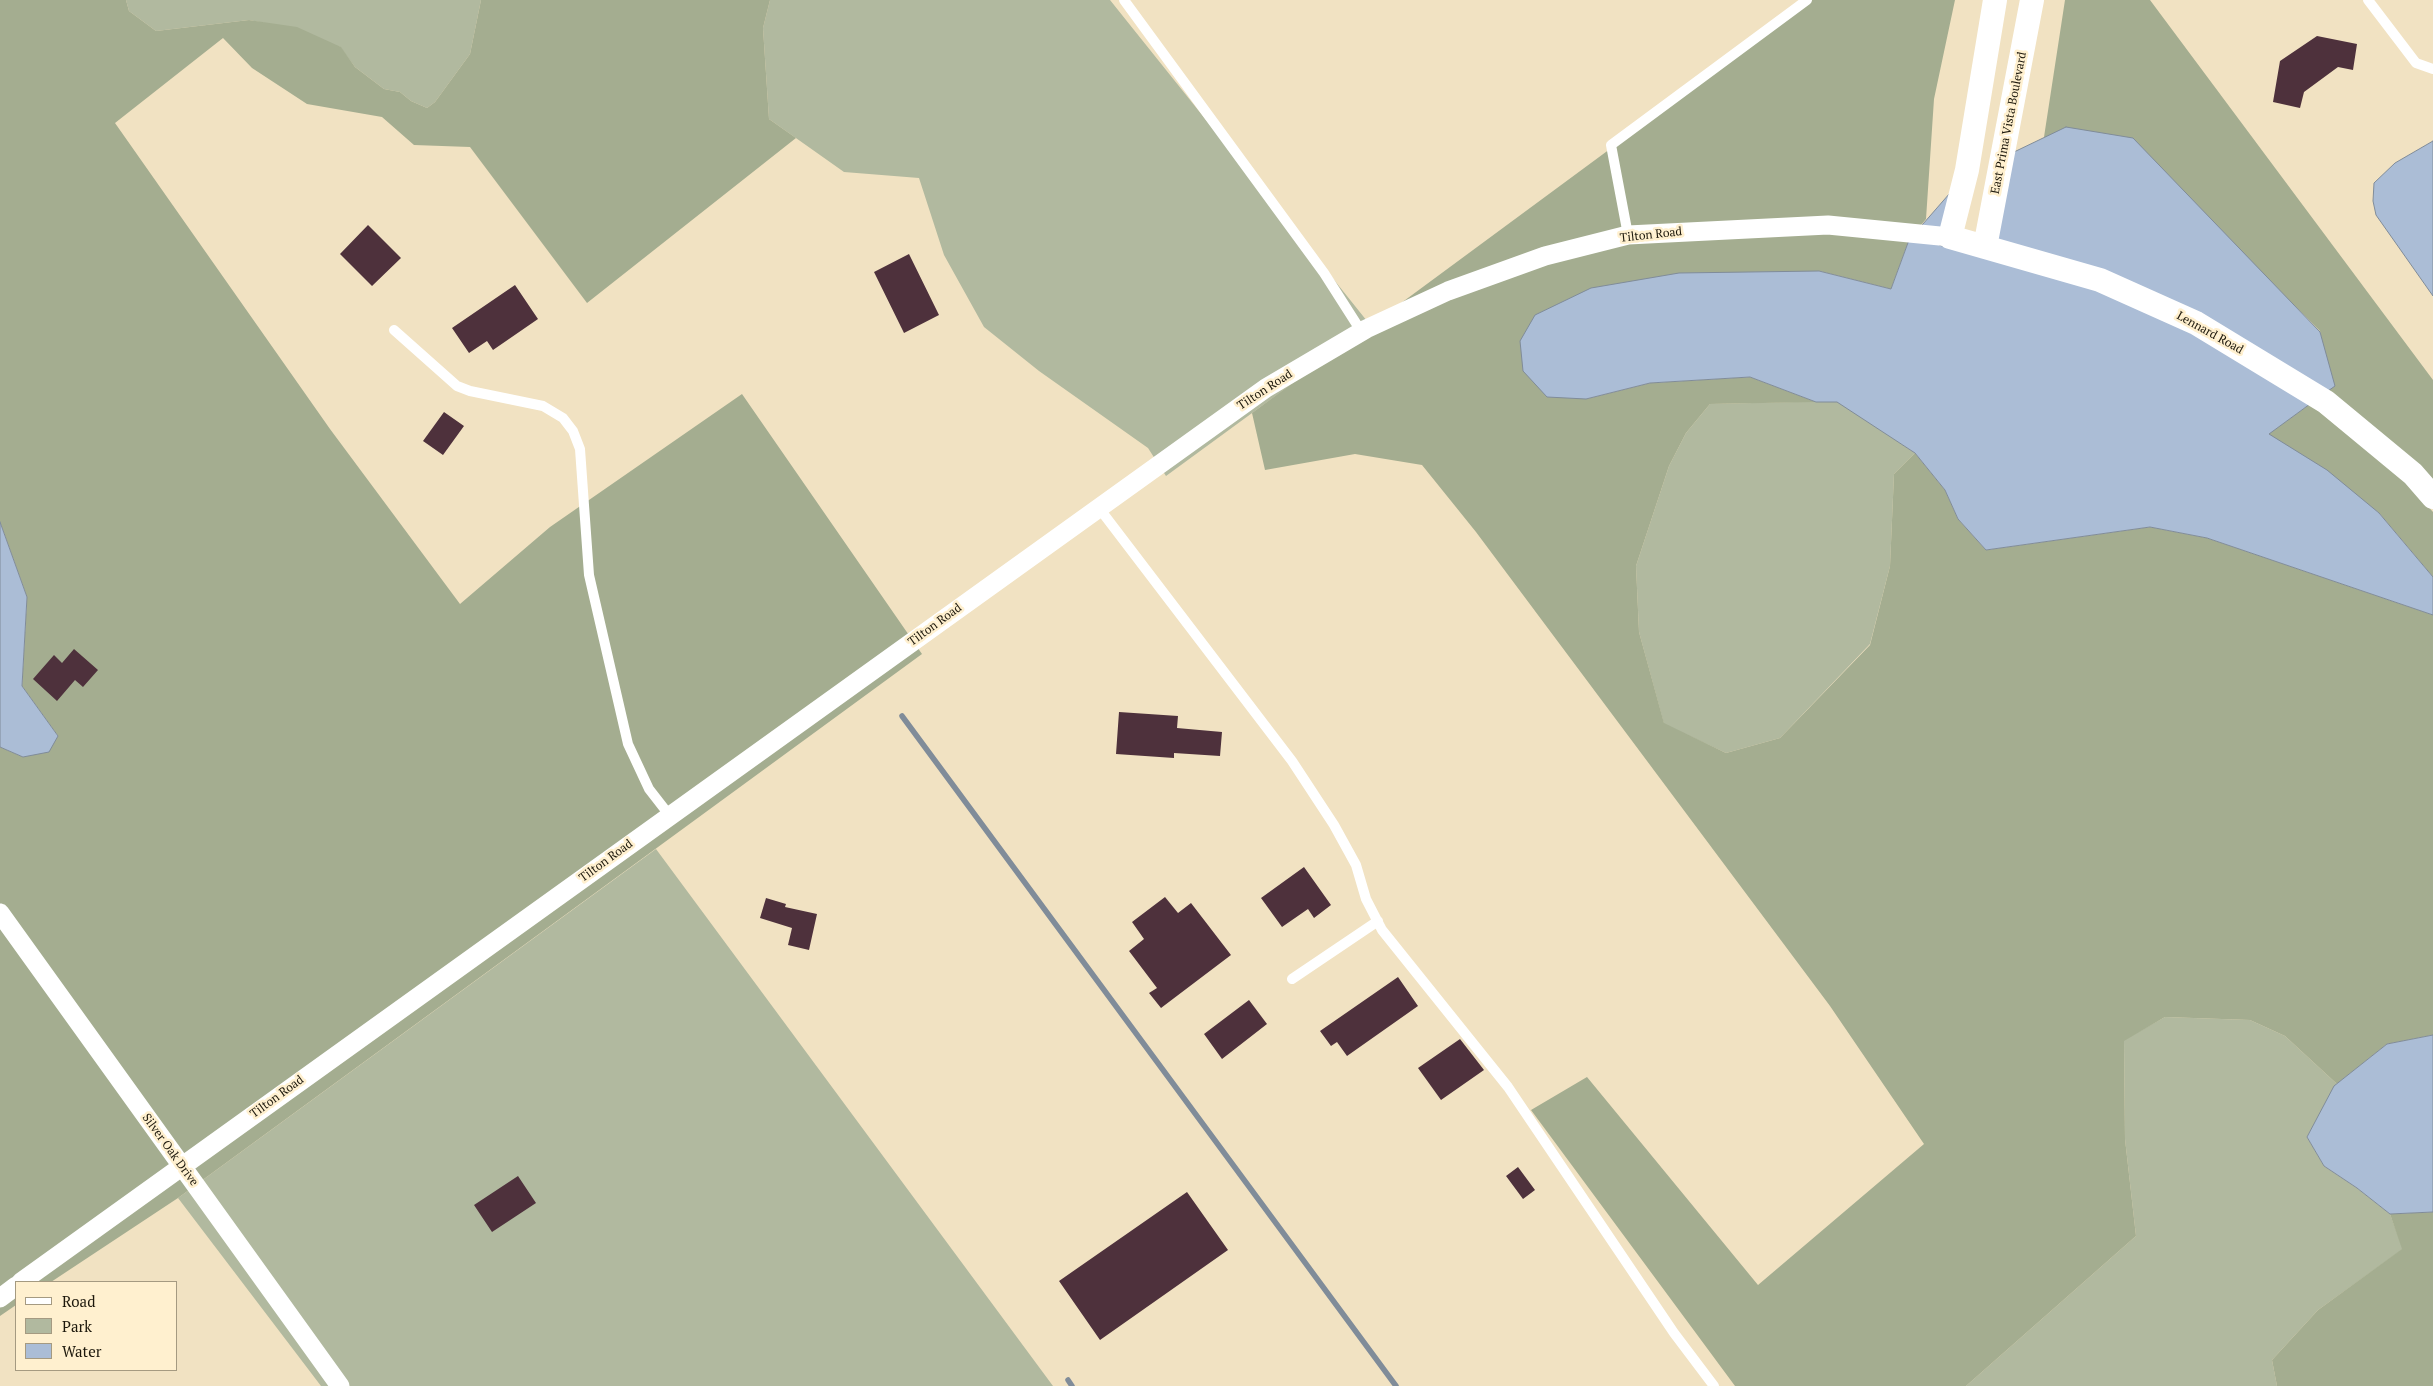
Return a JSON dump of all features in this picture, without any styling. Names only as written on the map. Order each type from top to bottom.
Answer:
[{"type":"street","points":[[1950,237],[1967,170],[1994,0]]},
{"type":"street","name":"East Prima Vista Boulevard","points":[[1985,247],[2032,0]]},
{"type":"street","name":"Tilton Road","points":[[22,1281],[1266,388],[1361,331],[1465,284],[1544,256],[1628,235],[1828,225],[1950,237]]},
{"type":"street","name":"Lennard Road","points":[[1950,237],[2100,280],[2196,323],[2326,402],[2413,474],[2433,497]]},
{"type":"street","name":"Silver Oak Drive","points":[[0,913],[340,1386]]},
{"type":"street","points":[[0,1298],[15,1287]]},
{"type":"lane","points":[[1124,0],[1324,273],[1361,331]]},
{"type":"lane","points":[[1628,235],[1611,145],[1807,0]]},
{"type":"lane","points":[[2368,0],[2416,63],[2433,69]]},
{"type":"lane","points":[[394,330],[457,386],[470,391],[543,406],[563,418],[573,431],[580,449],[589,575],[628,744],[649,789],[670,816]]},
{"type":"lane","points":[[1099,508],[1292,761],[1334,825],[1356,865],[1366,899],[1382,930],[1508,1087],[1674,1333],[1714,1386]]},
{"type":"lane","points":[[1292,979],[1378,921]]},
{"type":"green space","points":[[0,0],[126,0],[129,11],[156,31],[249,20],[297,27],[341,47],[355,67],[384,89],[400,92],[411,101],[427,108],[435,102],[470,54],[481,0],[770,0],[763,28],[769,119],[796,138],[587,303],[470,147],[414,145],[382,117],[307,104],[252,68],[223,38],[115,123],[330,429],[460,604],[550,527],[742,394],[922,654],[178,1198],[53,1281],[15,1281],[15,1306],[0,1316],[0,747],[23,757],[58,736],[22,686],[27,597],[0,522]]},
{"type":"green space","points":[[126,0],[481,0],[470,54],[435,102],[427,108],[411,101],[400,92],[384,89],[355,67],[340,47],[270,24],[249,20],[156,31],[129,11]]},
{"type":"green space","points":[[770,0],[1110,0],[1371,326],[1166,476],[1148,448],[1039,371],[984,327],[944,255],[919,178],[844,172],[769,119],[763,28]]},
{"type":"green space","points":[[1812,0],[1955,0],[1934,99],[1926,219],[1909,240],[1891,289],[1819,271],[1586,399],[1650,383],[1750,377],[1816,402],[1710,404],[1686,433],[1669,466],[1636,566],[1639,632],[1664,723],[1726,753],[1780,738],[1870,645],[1890,566],[1894,474],[1915,453],[1945,490],[1958,519],[1986,550],[2150,527],[2207,538],[2433,615],[2433,1035],[2387,1044],[2337,1084],[2285,1036],[2250,1020],[2165,1017],[2124,1041],[2125,1139],[2136,1236],[1966,1386],[1735,1386],[1531,1110],[1587,1077],[1758,1285],[1924,1144],[1830,1006],[1476,532],[1422,465],[1355,454],[1265,470],[1252,413]]},
{"type":"green space","points":[[2065,0],[2150,0],[2433,380],[2433,483],[2328,391],[2320,331],[2234,245],[2044,137]]},
{"type":"green space","points":[[1837,401],[1915,453],[1894,474],[1890,566],[1870,644],[1780,738],[1726,753],[1664,724],[1639,632],[1636,566],[1669,466],[1686,433],[1710,404]]},
{"type":"green space","points":[[2310,404],[2406,482],[2433,512],[2433,577],[2379,513],[2268,434]]},
{"type":"green space","points":[[656,849],[1053,1386],[321,1386],[178,1198]]},
{"type":"green space","points":[[2165,1017],[2250,1020],[2285,1036],[2337,1084],[2307,1137],[2324,1166],[2357,1188],[2390,1214],[2403,1249],[2318,1310],[2272,1360],[2277,1386],[1966,1386],[2136,1236],[2125,1139],[2124,1040]]},
{"type":"green space","points":[[2433,1212],[2433,1386],[2277,1386],[2272,1360],[2318,1310],[2402,1249],[2390,1214]]},
{"type":"water","points":[[2066,127],[2133,138],[2320,332],[2335,386],[2328,391],[1997,239],[2014,152]]},
{"type":"water","points":[[2433,141],[2433,296],[2376,215],[2373,201],[2374,183],[2395,163]]},
{"type":"water","points":[[1950,193],[1939,245],[2097,290],[2192,332],[2310,404],[2269,434],[2327,470],[2379,513],[2433,577],[2433,615],[2207,538],[2150,527],[1986,550],[1958,519],[1945,490],[1915,453],[1837,402],[1816,402],[1750,377],[1650,383],[1586,399],[1547,397],[1523,371],[1520,341],[1535,315],[1591,288],[1679,273],[1819,271],[1891,289],[1909,240]]},
{"type":"water","points":[[0,522],[27,597],[22,686],[58,736],[49,752],[23,757],[0,747]]},
{"type":"water","points":[[2433,1035],[2433,1212],[2390,1214],[2357,1188],[2324,1166],[2307,1137],[2334,1086],[2387,1044]]},
{"type":"building","points":[[2317,36],[2357,44],[2353,70],[2338,67],[2304,92],[2300,108],[2273,102],[2280,61]]},
{"type":"building","points":[[368,225],[401,258],[372,286],[340,254]]},
{"type":"building","points":[[909,254],[939,315],[904,333],[874,272]]},
{"type":"building","points":[[515,285],[538,319],[493,350],[487,341],[469,353],[452,328]]},
{"type":"building","points":[[444,412],[464,426],[443,455],[423,441]]},
{"type":"building","points":[[74,649],[98,670],[83,687],[75,680],[57,701],[33,679],[54,655],[62,663]]},
{"type":"building","points":[[1119,712],[1178,716],[1177,728],[1222,732],[1220,756],[1174,753],[1174,758],[1116,754]]},
{"type":"building","points":[[1304,867],[1331,905],[1314,918],[1308,909],[1282,927],[1261,898]]},
{"type":"building","points":[[1165,897],[1178,913],[1191,903],[1231,955],[1161,1008],[1149,993],[1157,988],[1129,951],[1144,939],[1132,922]]},
{"type":"building","points":[[766,898],[786,904],[785,907],[817,914],[809,950],[788,945],[792,928],[760,918]]},
{"type":"building","points":[[1398,977],[1418,1006],[1347,1056],[1337,1042],[1331,1046],[1320,1031]]},
{"type":"building","points":[[1249,1000],[1267,1024],[1222,1059],[1204,1034]]},
{"type":"building","points":[[1460,1039],[1484,1070],[1441,1100],[1418,1068]]},
{"type":"building","points":[[1518,1167],[1535,1190],[1523,1199],[1506,1176]]},
{"type":"building","points":[[518,1176],[536,1203],[492,1232],[474,1205]]},
{"type":"building","points":[[1187,1192],[1228,1250],[1100,1340],[1059,1281]]},
{"type":"waterway","points":[[902,716],[1396,1386]]},
{"type":"waterway","points":[[1068,1380],[1072,1386]]}]
